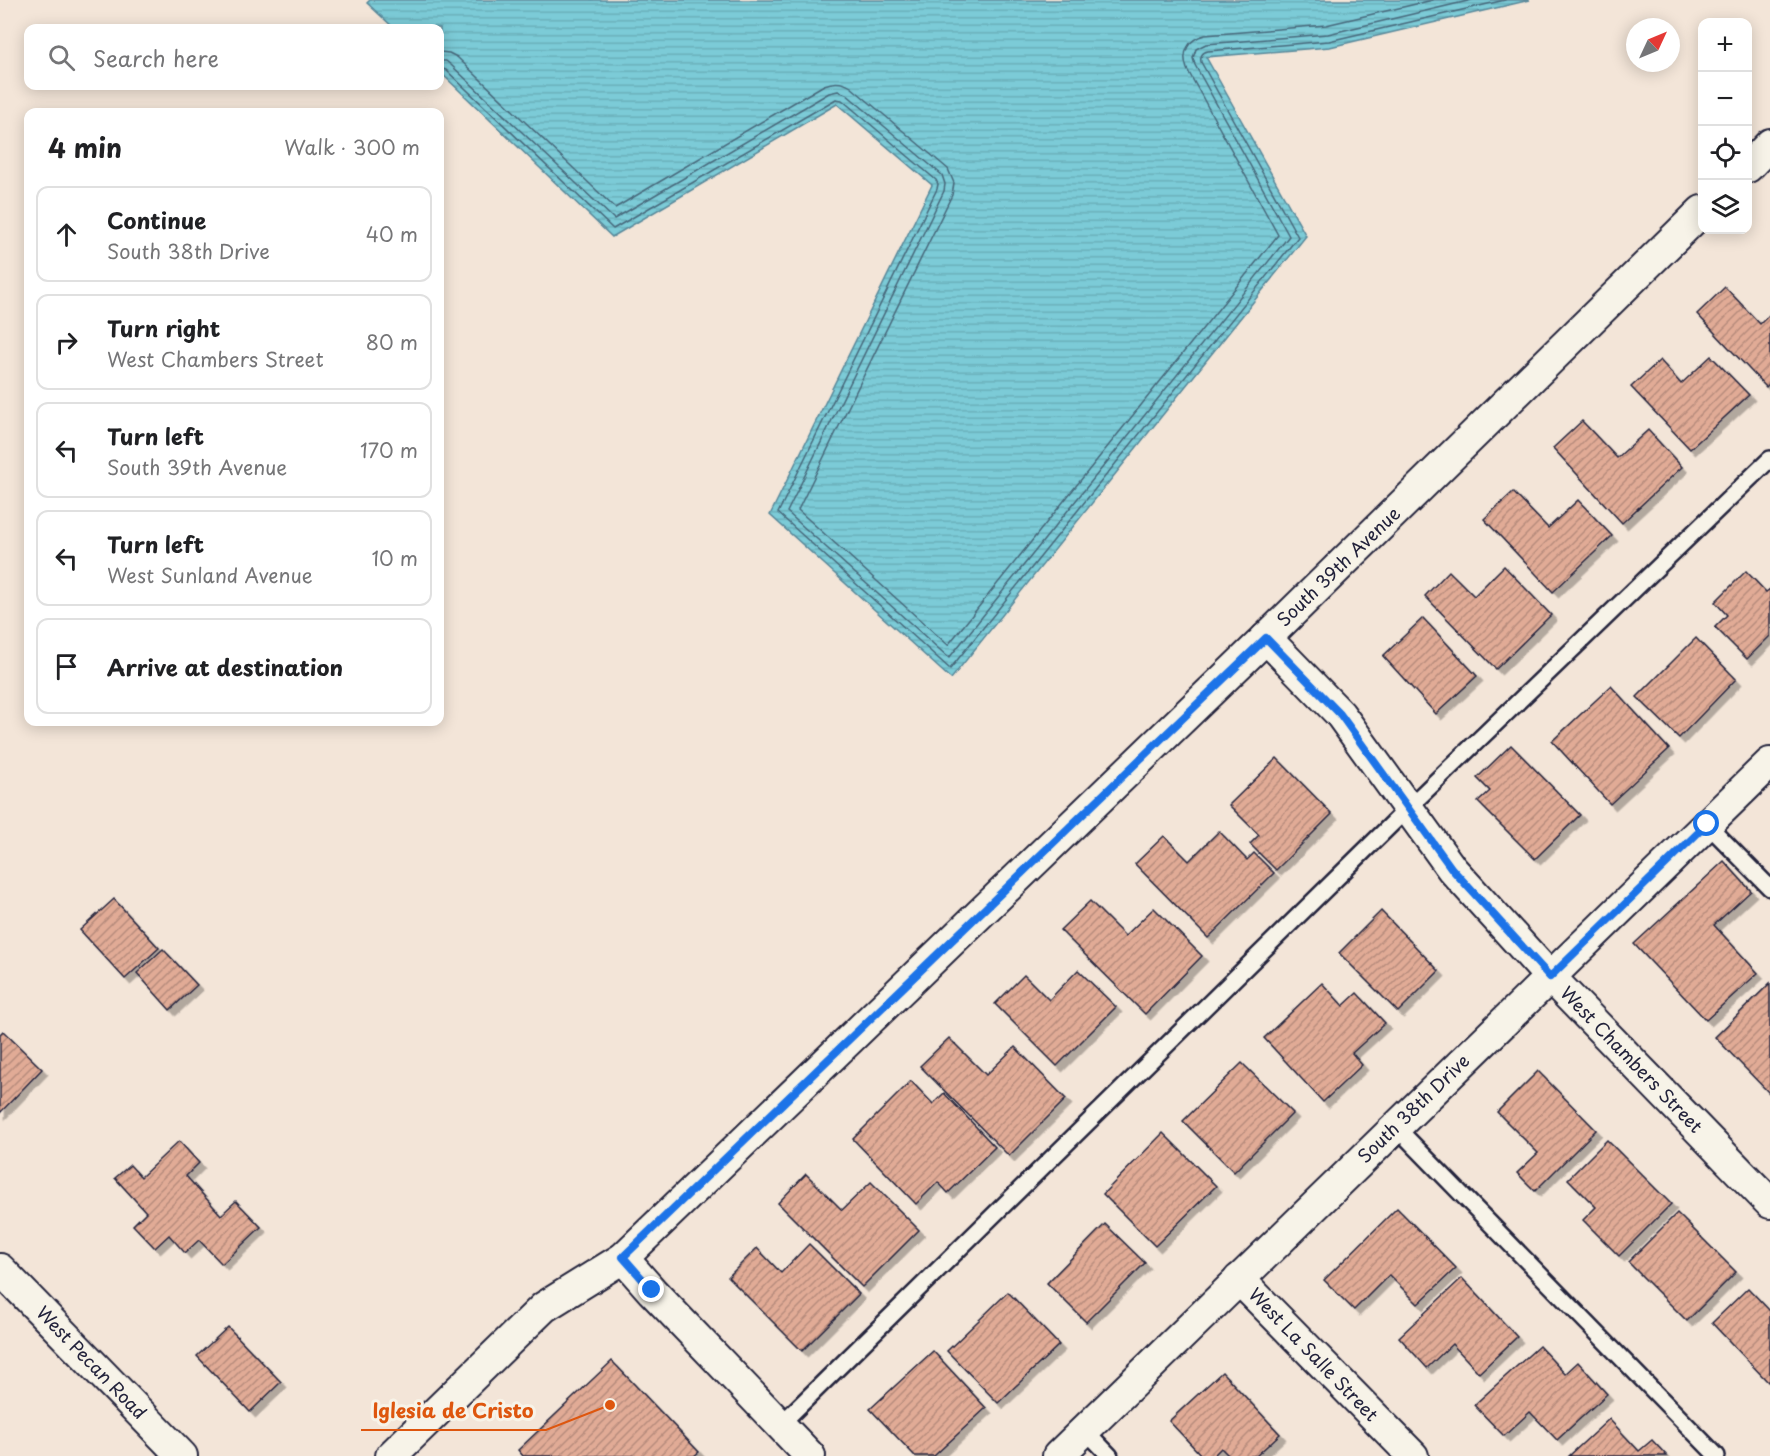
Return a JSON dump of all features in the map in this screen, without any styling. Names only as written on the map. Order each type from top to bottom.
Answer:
[{"type":"street","points":[[1752,162],[1770,144]]},
{"type":"street","name":"South 39th Avenue","points":[[391,1456],[544,1307],[623,1257],[1266,638],[1698,215]]},
{"type":"street","name":"West Chambers Street","points":[[1266,638],[1340,714],[1452,869],[1550,977],[1770,1203]]},
{"type":"street","name":"South 38th Drive","points":[[1058,1456],[1770,763]]},
{"type":"street","points":[[623,1257],[810,1456]]},
{"type":"street","name":"West Pecan Road","points":[[0,1269],[182,1456]]},
{"type":"street","name":"West La Salle Street","points":[[1239,1279],[1413,1456]]},
{"type":"lane","points":[[780,1425],[1408,808],[1770,459]]},
{"type":"lane","points":[[1707,824],[1770,888]]},
{"type":"lane","points":[[1396,1127],[1717,1456]]},
{"type":"lane","points":[[1085,1430],[1110,1456]]},
{"type":"water","points":[[370,0],[1530,0],[1330,47],[1206,57],[1306,236],[951,679],[770,515],[932,185],[837,104],[612,237],[444,76],[444,24],[390,24],[367,3]]},
{"type":"building","points":[[1725,287],[1760,324],[1770,314],[1770,383],[1766,387],[1697,314]]},
{"type":"building","points":[[1711,356],[1749,395],[1690,449],[1631,387],[1660,360],[1681,384]]},
{"type":"building","points":[[1582,421],[1617,458],[1648,430],[1682,467],[1622,523],[1553,448]]},
{"type":"building","points":[[1513,492],[1548,528],[1578,500],[1612,536],[1553,592],[1484,519]]},
{"type":"building","points":[[1504,566],[1551,615],[1496,669],[1425,596],[1449,571],[1474,596]]},
{"type":"building","points":[[1746,571],[1766,592],[1770,589],[1770,636],[1747,659],[1715,627],[1727,615],[1715,602]]},
{"type":"building","points":[[1423,618],[1477,676],[1436,714],[1383,656]]},
{"type":"building","points":[[1696,638],[1736,679],[1679,738],[1637,697]]},
{"type":"building","points":[[1611,686],[1669,749],[1610,804],[1552,741]]},
{"type":"building","points":[[1511,745],[1580,815],[1535,859],[1478,802],[1490,791],[1477,778]]},
{"type":"building","points":[[1277,758],[1332,814],[1276,870],[1250,844],[1259,835],[1229,805]]},
{"type":"building","points":[[1219,831],[1247,860],[1254,853],[1274,873],[1208,938],[1135,864],[1164,836],[1189,861]]},
{"type":"building","points":[[1724,861],[1751,891],[1714,925],[1758,973],[1706,1020],[1634,944]]},
{"type":"building","points":[[114,899],[159,948],[125,979],[80,930]]},
{"type":"building","points":[[1090,901],[1125,936],[1154,908],[1202,956],[1145,1014],[1060,930]]},
{"type":"building","points":[[1381,911],[1439,971],[1398,1012],[1339,953]]},
{"type":"building","points":[[163,949],[197,985],[170,1010],[137,973]]},
{"type":"building","points":[[1078,970],[1116,1007],[1057,1066],[995,1004],[1024,975],[1049,1000]]},
{"type":"building","points":[[1322,983],[1343,1006],[1357,993],[1385,1023],[1352,1053],[1362,1065],[1323,1102],[1264,1038]]},
{"type":"building","points":[[1770,983],[1770,1094],[1715,1037]]},
{"type":"building","points":[[3,1031],[42,1069],[0,1113],[0,1034]]},
{"type":"building","points":[[949,1038],[986,1075],[1015,1047],[1066,1099],[1009,1156],[920,1066]]},
{"type":"building","points":[[1242,1063],[1293,1113],[1234,1172],[1183,1121]]},
{"type":"building","points":[[1538,1071],[1596,1130],[1535,1191],[1517,1173],[1538,1153],[1497,1112]]},
{"type":"building","points":[[911,1081],[933,1104],[944,1093],[995,1147],[948,1193],[938,1182],[916,1204],[853,1139]]},
{"type":"building","points":[[1163,1133],[1216,1186],[1155,1246],[1103,1194]]},
{"type":"building","points":[[1607,1140],[1671,1204],[1619,1256],[1583,1220],[1596,1207],[1568,1179]]},
{"type":"building","points":[[179,1141],[199,1163],[186,1176],[221,1215],[236,1201],[261,1227],[222,1264],[199,1240],[185,1253],[169,1235],[155,1248],[133,1225],[146,1212],[115,1178],[130,1165],[141,1177]]},
{"type":"building","points":[[806,1174],[842,1210],[871,1182],[919,1230],[862,1287],[778,1203]]},
{"type":"building","points":[[1397,1208],[1456,1268],[1418,1304],[1389,1275],[1354,1310],[1324,1280]]},
{"type":"building","points":[[1677,1213],[1736,1272],[1687,1321],[1628,1262]]},
{"type":"building","points":[[1105,1224],[1145,1263],[1086,1322],[1047,1283]]},
{"type":"building","points":[[809,1244],[859,1294],[802,1351],[728,1277],[757,1248],[781,1273]]},
{"type":"building","points":[[1462,1278],[1517,1337],[1479,1373],[1452,1344],[1427,1368],[1399,1337]]},
{"type":"building","points":[[1748,1288],[1770,1311],[1770,1380],[1768,1382],[1712,1323]]},
{"type":"building","points":[[1008,1292],[1059,1345],[998,1403],[947,1351]]},
{"type":"building","points":[[228,1327],[281,1382],[250,1412],[197,1356]]},
{"type":"building","points":[[1539,1346],[1565,1374],[1578,1362],[1607,1394],[1557,1440],[1530,1412],[1504,1436],[1474,1405]]},
{"type":"building","points":[[933,1351],[986,1408],[934,1456],[915,1456],[870,1409]]},
{"type":"building","points":[[612,1361],[699,1452],[694,1456],[523,1456],[518,1450]]},
{"type":"building","points":[[1222,1372],[1280,1434],[1256,1456],[1229,1456],[1221,1448],[1213,1456],[1202,1456],[1169,1421]]},
{"type":"building","points":[[1609,1419],[1639,1451],[1652,1440],[1667,1456],[1569,1456]]},
{"type":"place","name":"Iglesia de Cristo","points":[[610,1405]]},
{"type":"route","points":[[652,1290],[623,1257],[1266,638],[1340,714],[1452,869],[1550,977],[1707,824]]}]
